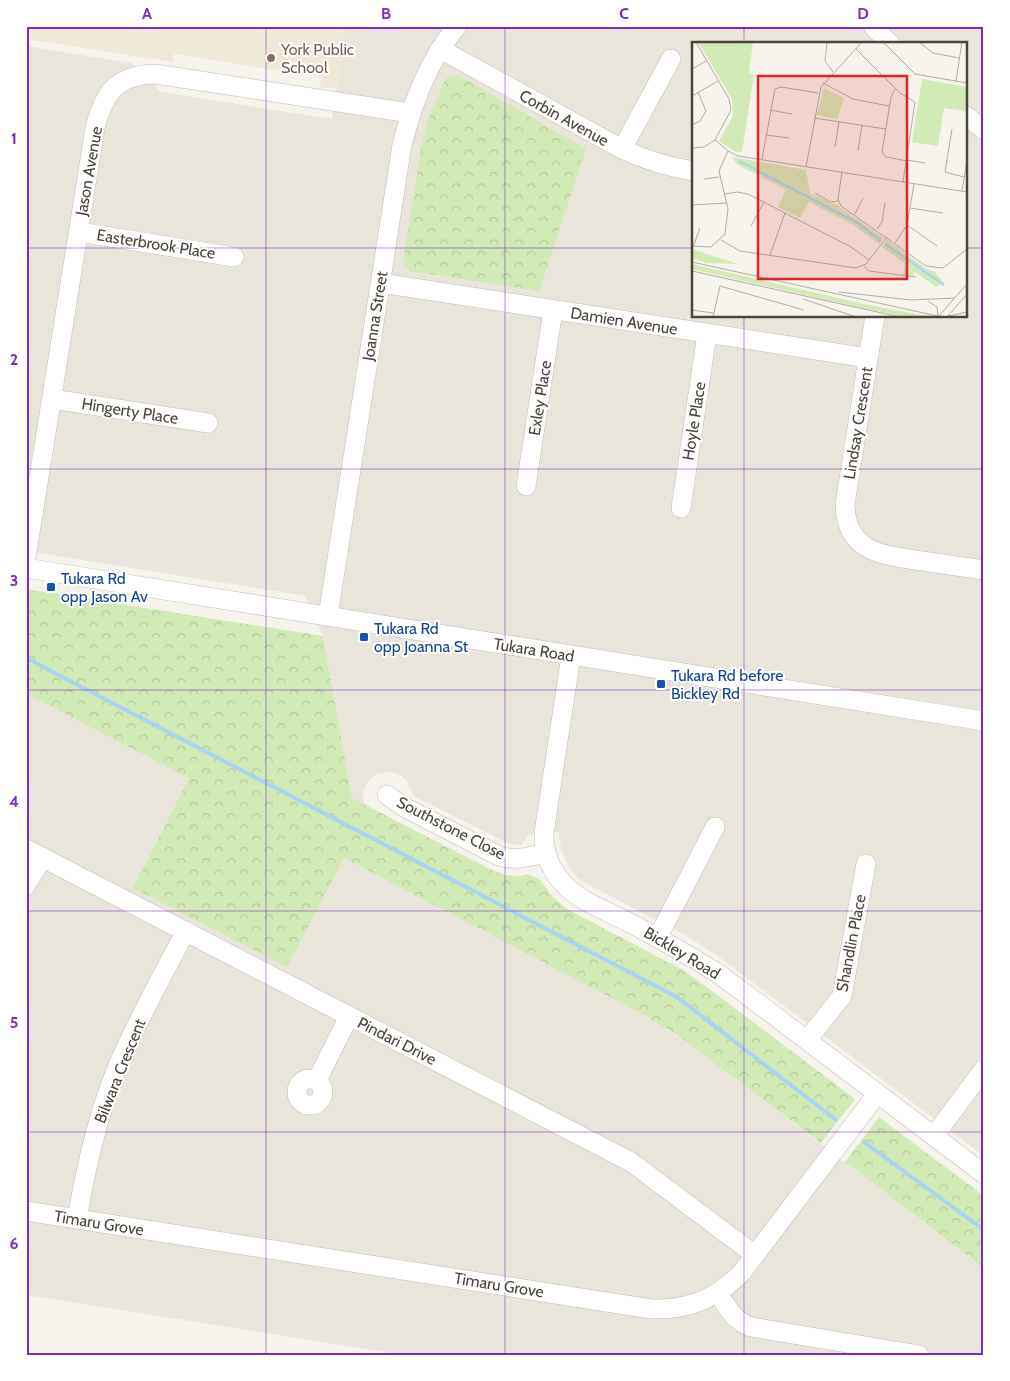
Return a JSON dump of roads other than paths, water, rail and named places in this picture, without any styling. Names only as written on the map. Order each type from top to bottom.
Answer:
[{"type":"street","name":"Joanna Street","points":[[328,616],[402,145],[410,113],[425,76],[456,26]]},
{"type":"street","points":[[873,26],[888,42]]},
{"type":"street","name":"Corbin Avenue","points":[[440,49],[622,149],[662,165],[692,171]]},
{"type":"street","points":[[622,149],[671,59]]},
{"type":"street","name":"Jason Avenue","points":[[26,558],[95,128],[106,99],[113,89],[125,80],[139,74],[155,74],[410,113]]},
{"type":"street","points":[[968,118],[984,130]]},
{"type":"street","name":"Easterbrook Place","points":[[79,232],[234,257]]},
{"type":"street","name":"Damien Avenue","points":[[381,283],[868,358]]},
{"type":"street","name":"Exley Place","points":[[526,486],[553,310]]},
{"type":"street","name":"Lindsay Crescent","points":[[875,318],[845,504],[843,532],[873,552],[984,570]]},
{"type":"street","name":"Hoyle Place","points":[[680,508],[707,334]]},
{"type":"street","name":"Hingerty Place","points":[[52,399],[208,423]]},
{"type":"street","name":"Tukara Road","points":[[26,568],[984,721]]},
{"type":"street","name":"Bickley Road","points":[[571,656],[544,824],[545,853],[558,877],[577,895],[658,938],[723,977],[984,1174]]},
{"type":"street","name":"Southstone Close","points":[[387,795],[404,807],[499,856],[521,859],[545,853]]},
{"type":"street","points":[[658,938],[715,827]]},
{"type":"street","points":[[26,886],[34,853]]},
{"type":"street","name":"Pindari Drive","points":[[34,853],[631,1162],[755,1254]]},
{"type":"street","name":"Shandlin Place","points":[[808,1040],[842,996],[866,864]]},
{"type":"street","name":"Bilwara Crescent","points":[[77,1220],[90,1152],[111,1084],[137,1025],[186,931]]},
{"type":"street","points":[[317,1080],[349,1016]]},
{"type":"street","points":[[934,1136],[984,1069]]},
{"type":"street","name":"Timaru Grove","points":[[26,1211],[651,1309],[683,1307],[718,1293],[737,1277],[877,1094]]},
{"type":"street","points":[[718,1293],[733,1316],[751,1328],[919,1355]]},
{"type":"waterway","points":[[26,658],[677,997],[836,1120]]},
{"type":"waterway","points":[[864,1142],[984,1230]]},
{"type":"place","name":"York Public School","points":[[271,58]]},
{"type":"place","name":"Tukara Rd opp Jason Av","points":[[51,587]]},
{"type":"place","name":"Tukara Rd opp Joanna St","points":[[364,637]]},
{"type":"place","name":"Tukara Rd before Bickley Rd","points":[[661,684]]}]
